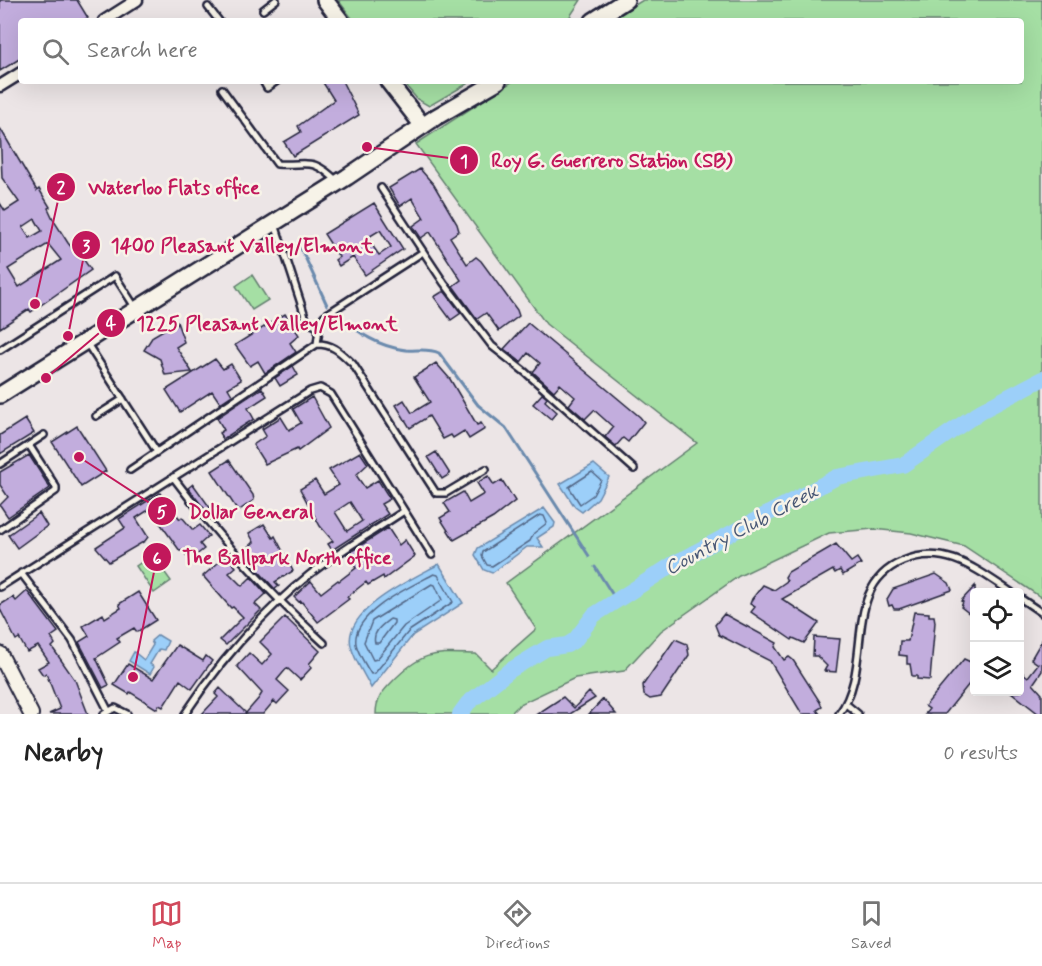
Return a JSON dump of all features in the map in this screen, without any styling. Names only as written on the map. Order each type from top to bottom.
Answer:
[{"type":"main road","points":[[325,0],[339,18]]},
{"type":"main road","points":[[598,18],[627,0]]},
{"type":"main road","points":[[390,84],[423,126]]},
{"type":"main road","points":[[0,395],[423,126],[493,84]]},
{"type":"street","points":[[108,18],[133,1]]},
{"type":"street","points":[[0,86],[18,74]]},
{"type":"street","points":[[0,654],[31,714]]},
{"type":"lane","points":[[263,10],[276,0]]},
{"type":"lane","points":[[208,7],[217,18]]},
{"type":"lane","points":[[222,89],[277,164],[310,162],[322,166],[338,182]]},
{"type":"lane","points":[[381,188],[423,252],[492,346],[634,468]]},
{"type":"lane","points":[[274,221],[308,322],[318,327]]},
{"type":"lane","points":[[317,344],[318,327],[324,316],[423,252]]},
{"type":"lane","points":[[0,350],[115,276],[136,309]]},
{"type":"lane","points":[[85,341],[157,452]]},
{"type":"lane","points":[[130,470],[317,344],[328,344],[338,349],[353,364],[436,493],[446,493],[486,469]]},
{"type":"lane","points":[[0,587],[310,391],[320,388],[331,394],[383,473],[432,555]]},
{"type":"lane","points":[[96,416],[123,399]]},
{"type":"lane","points":[[0,464],[44,435]]},
{"type":"lane","points":[[0,530],[56,491],[56,487],[29,445]]},
{"type":"lane","points":[[173,477],[218,537],[279,602],[324,643]]},
{"type":"lane","points":[[185,714],[212,673],[252,627],[311,574],[404,511]]},
{"type":"lane","points":[[839,714],[855,682],[867,598],[876,580],[894,564],[922,555],[950,556],[975,568],[1005,588]]},
{"type":"lane","points":[[21,573],[72,640],[106,712],[115,708],[127,714]]},
{"type":"lane","points":[[1024,601],[1042,613]]},
{"type":"lane","points":[[846,704],[858,714]]},
{"type":"green space","points":[[338,0],[581,0],[569,18],[352,18]]},
{"type":"green space","points":[[643,0],[1042,0],[1042,598],[964,546],[911,533],[873,529],[829,533],[739,576],[661,631],[624,671],[575,678],[520,704],[510,714],[376,714],[378,700],[385,689],[412,664],[421,659],[450,653],[476,654],[491,669],[536,629],[506,583],[697,443],[546,324],[416,144],[508,84],[1024,84],[1024,18],[614,18]]},
{"type":"green space","points":[[404,84],[467,84],[429,106],[417,99]]},
{"type":"green space","points":[[252,275],[268,300],[252,310],[236,286]]},
{"type":"green space","points":[[152,555],[171,581],[154,593],[136,566]]},
{"type":"water","points":[[594,464],[609,477],[598,498],[582,512],[575,507],[560,484]]},
{"type":"water","points":[[544,508],[555,523],[554,527],[537,538],[543,547],[527,547],[492,573],[484,570],[475,555],[478,548]]},
{"type":"water","points":[[439,564],[463,603],[413,635],[371,688],[352,651],[351,633],[357,620],[382,597]]},
{"type":"water","points":[[158,635],[168,641],[164,650],[159,649],[150,664],[154,667],[150,674],[129,661],[134,652],[144,660],[153,645],[151,641]]},
{"type":"building","points":[[0,0],[77,0],[88,18],[18,18],[18,60],[0,71]]},
{"type":"building","points":[[324,84],[344,84],[359,115],[293,156],[284,142],[301,132],[298,126],[334,100]]},
{"type":"building","points":[[0,128],[37,191],[39,189],[50,207],[48,208],[54,221],[68,243],[77,254],[79,253],[91,270],[31,312],[29,309],[0,328],[0,203],[5,211],[19,202],[2,178]],"holes":[[[35,219],[42,231],[30,238],[23,227]],[[48,244],[61,260],[19,287],[8,269]]]},
{"type":"building","points":[[420,169],[434,185],[457,224],[459,231],[450,237],[467,264],[476,257],[481,261],[517,310],[519,316],[499,331],[486,313],[477,319],[453,286],[461,280],[430,232],[421,238],[413,226],[424,218],[412,198],[400,206],[389,188]]},
{"type":"building","points":[[374,203],[403,249],[365,275],[353,257],[339,266],[335,260],[339,257],[324,234]],"holes":[[[380,230],[391,247],[379,255],[367,238]]]},
{"type":"building","points":[[445,292],[461,313],[451,320],[434,297]]},
{"type":"building","points":[[285,314],[299,335],[290,343],[296,352],[265,373],[258,361],[250,366],[235,345]]},
{"type":"building","points":[[177,322],[184,342],[176,347],[192,372],[165,375],[160,359],[144,350],[153,336]]},
{"type":"building","points":[[528,323],[640,417],[644,422],[628,442],[623,438],[616,446],[605,437],[613,427],[594,410],[585,419],[569,405],[575,397],[560,384],[554,391],[533,372],[540,363],[528,353],[521,362],[504,349]]},
{"type":"building","points":[[215,359],[223,369],[231,364],[241,380],[228,388],[232,395],[220,403],[212,391],[180,412],[166,390]]},
{"type":"building","points":[[436,363],[450,379],[477,425],[481,423],[485,429],[469,439],[464,431],[453,438],[451,435],[443,439],[429,416],[410,428],[396,405],[404,400],[412,413],[430,402],[414,377]]},
{"type":"building","points":[[293,366],[298,375],[280,386],[275,378]]},
{"type":"building","points":[[262,388],[267,396],[248,408],[254,419],[223,439],[219,433],[224,430],[217,418]]},
{"type":"building","points":[[542,394],[547,398],[545,401],[557,412],[551,419],[533,404]]},
{"type":"building","points":[[312,397],[329,428],[298,451],[297,449],[265,464],[253,445],[266,436],[262,429],[281,417],[289,430],[301,423],[293,409]]},
{"type":"building","points":[[25,419],[34,433],[0,454],[0,435]]},
{"type":"building","points":[[77,426],[106,471],[81,487],[52,442]]},
{"type":"building","points":[[360,452],[368,464],[356,475],[365,488],[378,480],[390,499],[381,504],[388,514],[332,550],[328,544],[333,541],[320,526],[300,489],[315,480],[324,494],[339,485],[329,470]],"holes":[[[350,502],[362,521],[347,531],[335,512]]]},
{"type":"building","points":[[436,452],[450,474],[442,479],[428,457]]},
{"type":"building","points":[[29,455],[50,488],[8,517],[0,505],[8,497],[0,485],[0,472]]},
{"type":"building","points":[[229,460],[253,495],[254,500],[238,511],[212,471]]},
{"type":"building","points":[[488,476],[494,485],[502,480],[515,501],[493,518],[454,540],[440,518],[450,512],[444,503],[463,492],[469,503],[484,494],[477,483]]},
{"type":"building","points":[[193,484],[211,509],[207,512],[188,488]]},
{"type":"building","points":[[160,493],[168,507],[170,506],[180,519],[182,517],[193,530],[200,525],[209,536],[200,544],[204,549],[190,560],[182,550],[180,551],[150,509],[136,518],[148,537],[145,541],[109,562],[96,547],[125,528],[119,519]]},
{"type":"building","points":[[39,513],[47,526],[17,548],[8,535]]},
{"type":"building","points":[[264,524],[273,538],[275,536],[293,571],[275,582],[279,586],[275,589],[242,553],[254,542],[249,533]]},
{"type":"building","points":[[388,528],[399,545],[405,540],[415,556],[384,579],[383,576],[368,585],[366,582],[347,597],[349,599],[318,622],[301,601],[299,602],[294,597],[311,581],[321,593],[339,581],[356,568],[347,554]]},
{"type":"building","points":[[836,544],[851,562],[857,558],[861,564],[843,575],[840,570],[835,573],[833,570],[782,599],[819,623],[804,643],[793,638],[792,640],[751,612],[755,607],[750,604],[752,599],[763,585],[774,590],[787,581],[785,577],[788,572]]},
{"type":"building","points":[[226,556],[236,567],[229,573],[242,586],[251,577],[266,594],[255,604],[261,610],[226,645],[220,640],[243,617],[233,607],[231,608],[203,576]]},
{"type":"building","points":[[936,574],[949,583],[952,590],[899,609],[894,609],[892,605],[889,606],[887,599],[893,589]]},
{"type":"building","points":[[27,591],[58,632],[51,637],[55,644],[52,647],[75,680],[88,714],[49,714],[60,709],[46,673],[43,675],[38,668],[49,662],[38,646],[27,652],[19,638],[16,640],[0,609],[0,605],[13,597],[16,601]]},
{"type":"building","points":[[970,591],[970,614],[961,607],[963,602],[961,601]]},
{"type":"building","points":[[138,592],[156,620],[137,632],[134,628],[117,638],[120,642],[96,658],[109,685],[103,688],[79,642],[89,636],[83,626],[103,614],[105,618],[121,608],[119,604]]},
{"type":"building","points":[[914,612],[929,613],[929,616],[934,616],[930,680],[917,679],[917,676],[912,676],[910,664],[907,664],[907,656],[899,655],[900,641],[908,641]]},
{"type":"building","points":[[724,614],[777,643],[775,647],[784,660],[789,657],[793,660],[820,702],[822,707],[817,710],[820,714],[802,714],[770,661],[719,635],[715,625]]},
{"type":"building","points":[[285,617],[320,651],[309,664],[312,667],[300,680],[287,668],[277,680],[289,691],[277,704],[274,701],[263,714],[202,714],[218,697],[215,694],[220,688],[246,713],[259,698],[262,693],[237,666],[249,653],[262,665],[272,654],[260,642]]},
{"type":"building","points":[[814,637],[840,639],[836,672],[824,671],[827,666],[817,656],[813,656]]},
{"type":"building","points":[[675,639],[687,644],[689,655],[661,697],[650,699],[644,695],[643,685]]},
{"type":"building","points":[[1042,640],[1042,671],[1033,684],[1042,694],[1042,714],[1016,696],[1024,696],[1024,674],[1028,677],[1038,664],[1031,659]]},
{"type":"building","points":[[177,645],[203,661],[206,656],[212,661],[192,689],[180,680],[163,707],[159,705],[157,709],[114,685],[128,664],[153,679]]},
{"type":"building","points":[[964,659],[970,662],[970,685],[945,714],[925,714],[929,709],[925,706]]},
{"type":"building","points":[[589,692],[595,698],[570,714],[537,714],[563,697],[574,708]]},
{"type":"building","points":[[603,699],[616,714],[589,714]]},
{"type":"waterway","points":[[299,244],[327,305]]},
{"type":"waterway","points":[[338,315],[353,328],[387,346],[439,353],[478,405],[506,428],[589,556]]},
{"type":"waterway","name":"Country Club Creek","points":[[460,714],[468,703],[509,671],[547,648],[567,645],[575,640],[594,615],[675,563],[837,477],[903,465],[981,411],[1042,379]]},
{"type":"waterway","points":[[595,567],[616,600]]},
{"type":"place","name":"Roy G. Guerrero Station (SB)","points":[[367,147]]},
{"type":"place","name":"Waterloo Flats office","points":[[35,304]]},
{"type":"place","name":"1400 Pleasant Valley/Elmont","points":[[68,336]]},
{"type":"place","name":"1225 Pleasant Valley/Elmont","points":[[46,378]]},
{"type":"place","name":"Dollar General","points":[[79,457]]},
{"type":"place","name":"The Ballpark North office","points":[[133,677]]}]
